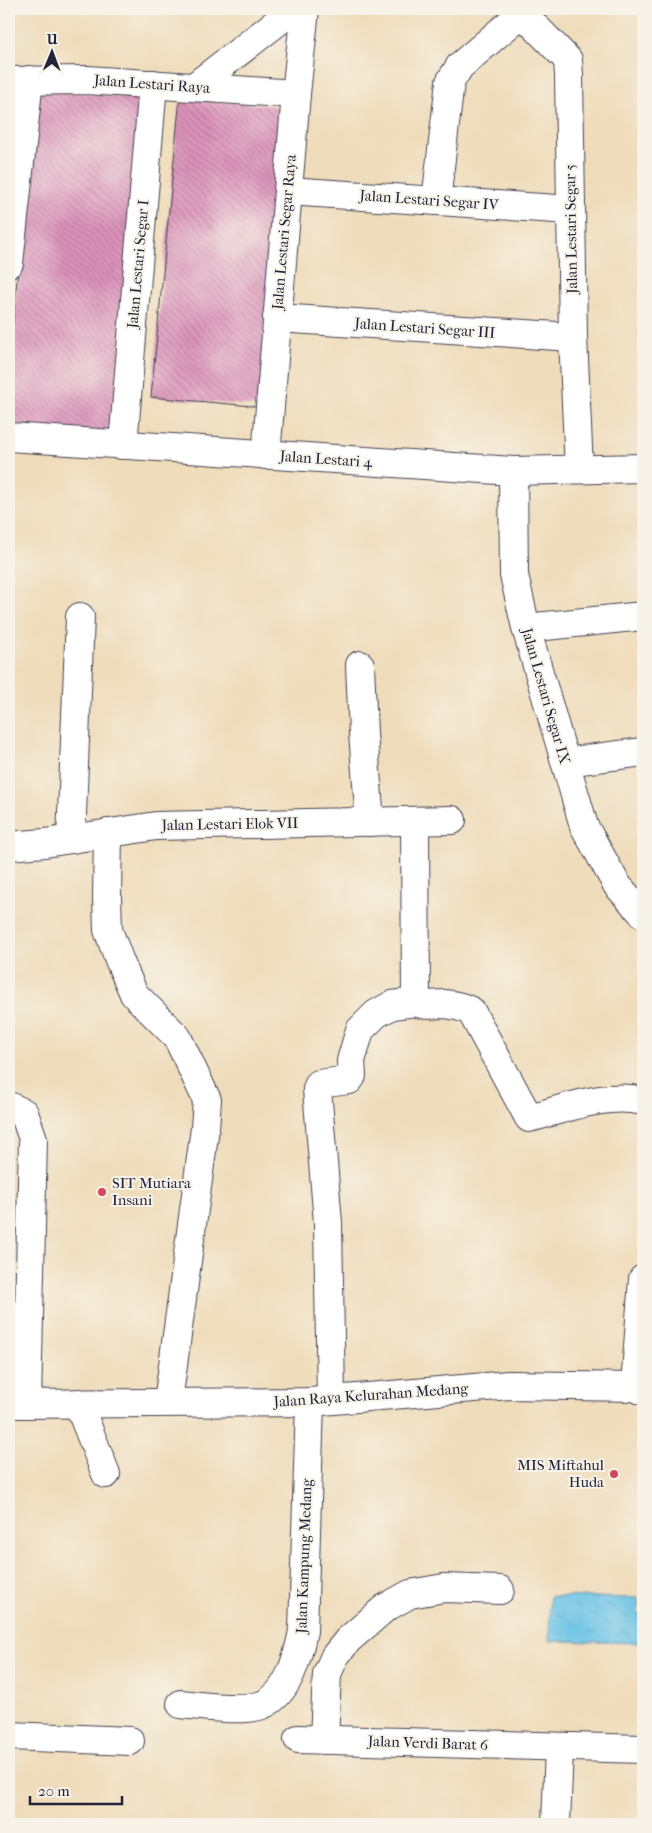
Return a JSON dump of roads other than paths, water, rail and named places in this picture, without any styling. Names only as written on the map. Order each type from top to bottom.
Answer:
[{"type":"street","name":"Jalan Lestari Segar Raya","points":[[266,455],[296,94],[305,9]]},
{"type":"street","points":[[436,201],[450,82],[460,66],[520,11]]},
{"type":"street","name":"Jalan Lestari Segar 5","points":[[520,11],[568,60],[573,337],[579,469]]},
{"type":"street","points":[[195,86],[280,13]]},
{"type":"street","name":"Jalan Lestari Raya","points":[[19,80],[87,80],[296,94]]},
{"type":"street","points":[[9,262],[19,80]]},
{"type":"street","name":"Jalan Lestari Segar I","points":[[123,445],[153,84]]},
{"type":"street","name":"Jalan Lestari Segar IV","points":[[288,191],[571,210]]},
{"type":"street","name":"Jalan Lestari Segar III","points":[[277,318],[573,337]]},
{"type":"street","name":"Jalan Lestari 4","points":[[9,437],[513,471],[643,468]]},
{"type":"street","name":"Jalan Lestari Segar IX","points":[[513,471],[514,576],[526,628],[565,762],[584,826],[616,885],[643,914]]},
{"type":"street","points":[[526,628],[643,616]]},
{"type":"street","points":[[71,839],[80,617]]},
{"type":"street","points":[[360,665],[370,822]]},
{"type":"street","points":[[565,762],[643,752]]},
{"type":"street","name":"Jalan Lestari Elok VII","points":[[9,846],[156,826],[452,820]]},
{"type":"street","points":[[415,821],[416,1002],[423,1005],[443,1004],[463,1007],[471,1011],[529,1118],[596,1101],[632,1098],[643,1101]]},
{"type":"street","points":[[108,833],[108,930],[134,994],[177,1037],[207,1100],[205,1128],[168,1402]]},
{"type":"street","points":[[616,885],[643,881]]},
{"type":"street","name":"Jalan Kampung Medang","points":[[181,1704],[225,1708],[262,1705],[274,1697],[288,1680],[299,1653],[303,1631],[320,1401],[328,1223],[317,1089],[319,1084],[350,1080],[352,1076],[351,1061],[360,1030],[376,1014],[392,1005],[416,1002]]},
{"type":"street","points":[[9,1106],[24,1113],[33,1139],[18,1404]]},
{"type":"street","points":[[639,1389],[643,1279]]},
{"type":"street","name":"Jalan Raya Kelurahan Medang","points":[[18,1404],[320,1401],[509,1385],[639,1389]]},
{"type":"street","points":[[78,1403],[106,1474]]},
{"type":"street","name":"Jalan Verdi Barat 6","points":[[500,1590],[444,1588],[410,1594],[385,1608],[348,1640],[335,1656],[327,1674],[311,1740],[643,1749]]},
{"type":"street","points":[[9,1736],[130,1740]]},
{"type":"street","points":[[556,1824],[559,1748]]},
{"type":"water","points":[[550,1596],[638,1598],[638,1615],[643,1615],[643,1643],[549,1641]]},
{"type":"place","name":"SIT Mutiara Insani","points":[[102,1192]]},
{"type":"place","name":"MIS Miftahul Huda","points":[[614,1474]]}]
